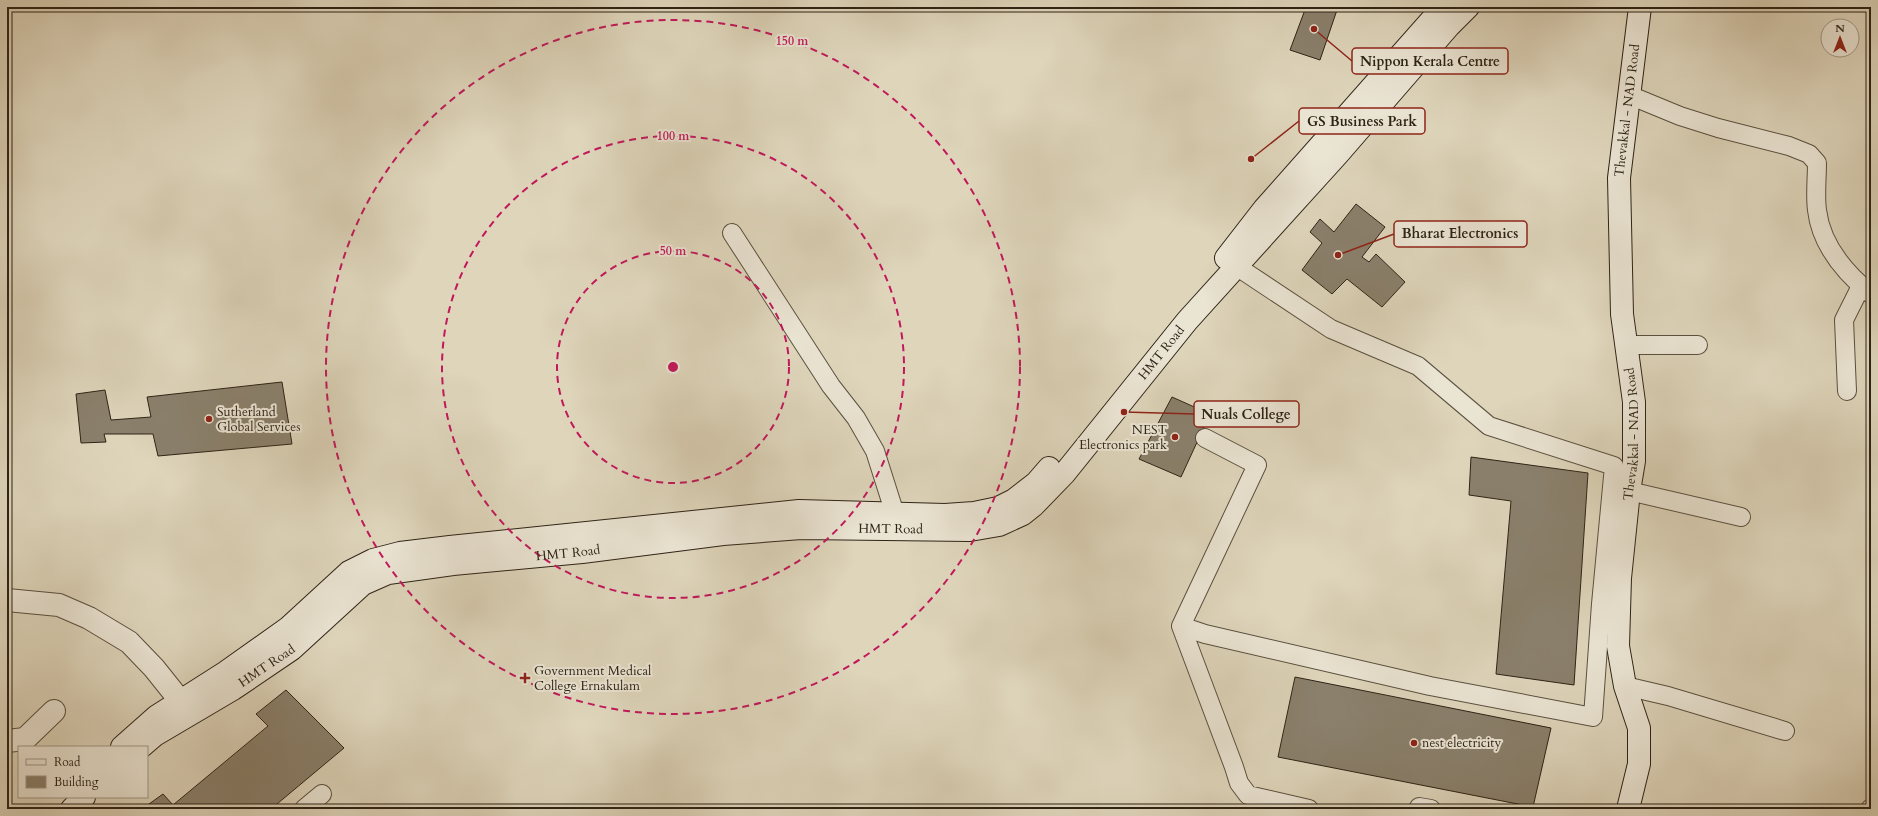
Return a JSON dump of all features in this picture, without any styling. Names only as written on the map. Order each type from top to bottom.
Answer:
[{"type":"main road","name":"HMT Road","points":[[123,746],[157,716],[233,689],[292,649],[363,584],[388,573],[468,562],[582,552],[723,534],[801,528],[970,530],[999,525],[1019,507],[1036,483],[1074,441],[1199,287],[1221,264],[1264,209],[1443,7]]},
{"type":"main road","name":"HMT Road","points":[[142,746],[226,672],[265,646],[288,628],[349,572],[373,560],[400,553],[450,547],[799,511],[945,515],[974,513],[998,508],[1033,506],[1064,474],[1187,320],[1338,154],[1449,26],[1468,7]]},
{"type":"main road","name":"Thevakkal - NAD Road","points":[[1628,809],[1640,764],[1640,728],[1625,686],[1618,646],[1620,578],[1629,491],[1634,461],[1634,402],[1622,314],[1620,178],[1640,7]]},
{"type":"main road","points":[[7,600],[58,605],[89,618],[129,642],[185,707]]},
{"type":"main road","points":[[7,741],[25,739],[54,711]]},
{"type":"main road","points":[[57,809],[67,798]]},
{"type":"main road","points":[[72,809],[83,798]]},
{"type":"street","points":[[1629,95],[1680,116],[1718,128],[1765,139],[1810,154],[1817,163],[1817,210],[1824,238],[1839,264],[1866,290],[1844,320],[1847,391]]},
{"type":"street","points":[[732,233],[830,386],[860,424],[875,451],[895,514]]},
{"type":"street","points":[[1181,626],[1205,634],[1430,686],[1593,717],[1601,604],[1614,466],[1489,426],[1418,366],[1331,329],[1236,266]]},
{"type":"street","points":[[1626,345],[1698,345]]},
{"type":"street","points":[[1205,438],[1257,465],[1181,626],[1239,783],[1248,795],[1309,809]]},
{"type":"street","points":[[1629,491],[1741,517]]},
{"type":"street","points":[[1625,686],[1668,696],[1785,731]]},
{"type":"street","points":[[304,809],[322,794]]},
{"type":"street","points":[[1418,809],[1419,807],[1431,809]]},
{"type":"building","points":[[1306,7],[1338,7],[1320,60],[1290,50]]},
{"type":"building","points":[[1356,204],[1385,227],[1362,257],[1369,262],[1376,254],[1405,282],[1382,307],[1347,279],[1332,294],[1302,270],[1322,243],[1310,232],[1320,219],[1334,232]]},
{"type":"building","name":"Sutherland Global Services","points":[[282,382],[292,444],[158,456],[153,434],[104,434],[106,442],[81,443],[76,394],[105,390],[111,420],[151,417],[147,397]]},
{"type":"building","name":"NEST Electronics park","points":[[1172,397],[1210,414],[1181,477],[1139,459]]},
{"type":"building","points":[[1471,457],[1588,473],[1574,685],[1496,674],[1511,501],[1469,495]]},
{"type":"building","name":"nest electricity","points":[[1295,677],[1551,728],[1533,807],[1278,757]]},
{"type":"building","points":[[286,690],[344,748],[271,809],[142,809],[163,794],[173,805],[268,726],[256,714]]},
{"type":"place","name":"Nippon Kerala Centre","points":[[1314,29]]},
{"type":"place","name":"GS Business Park","points":[[1251,159]]},
{"type":"place","name":"Bharat Electronics","points":[[1338,255]]},
{"type":"place","name":"Nuals College","points":[[1124,412]]},
{"type":"place","name":"Sutherland Global Services","points":[[209,419]]},
{"type":"place","name":"NEST Electronics park","points":[[1175,437]]},
{"type":"place","name":"Government Medical College Ernakulam","points":[[525,678]]},
{"type":"place","name":"nest electricity","points":[[1414,743]]}]
